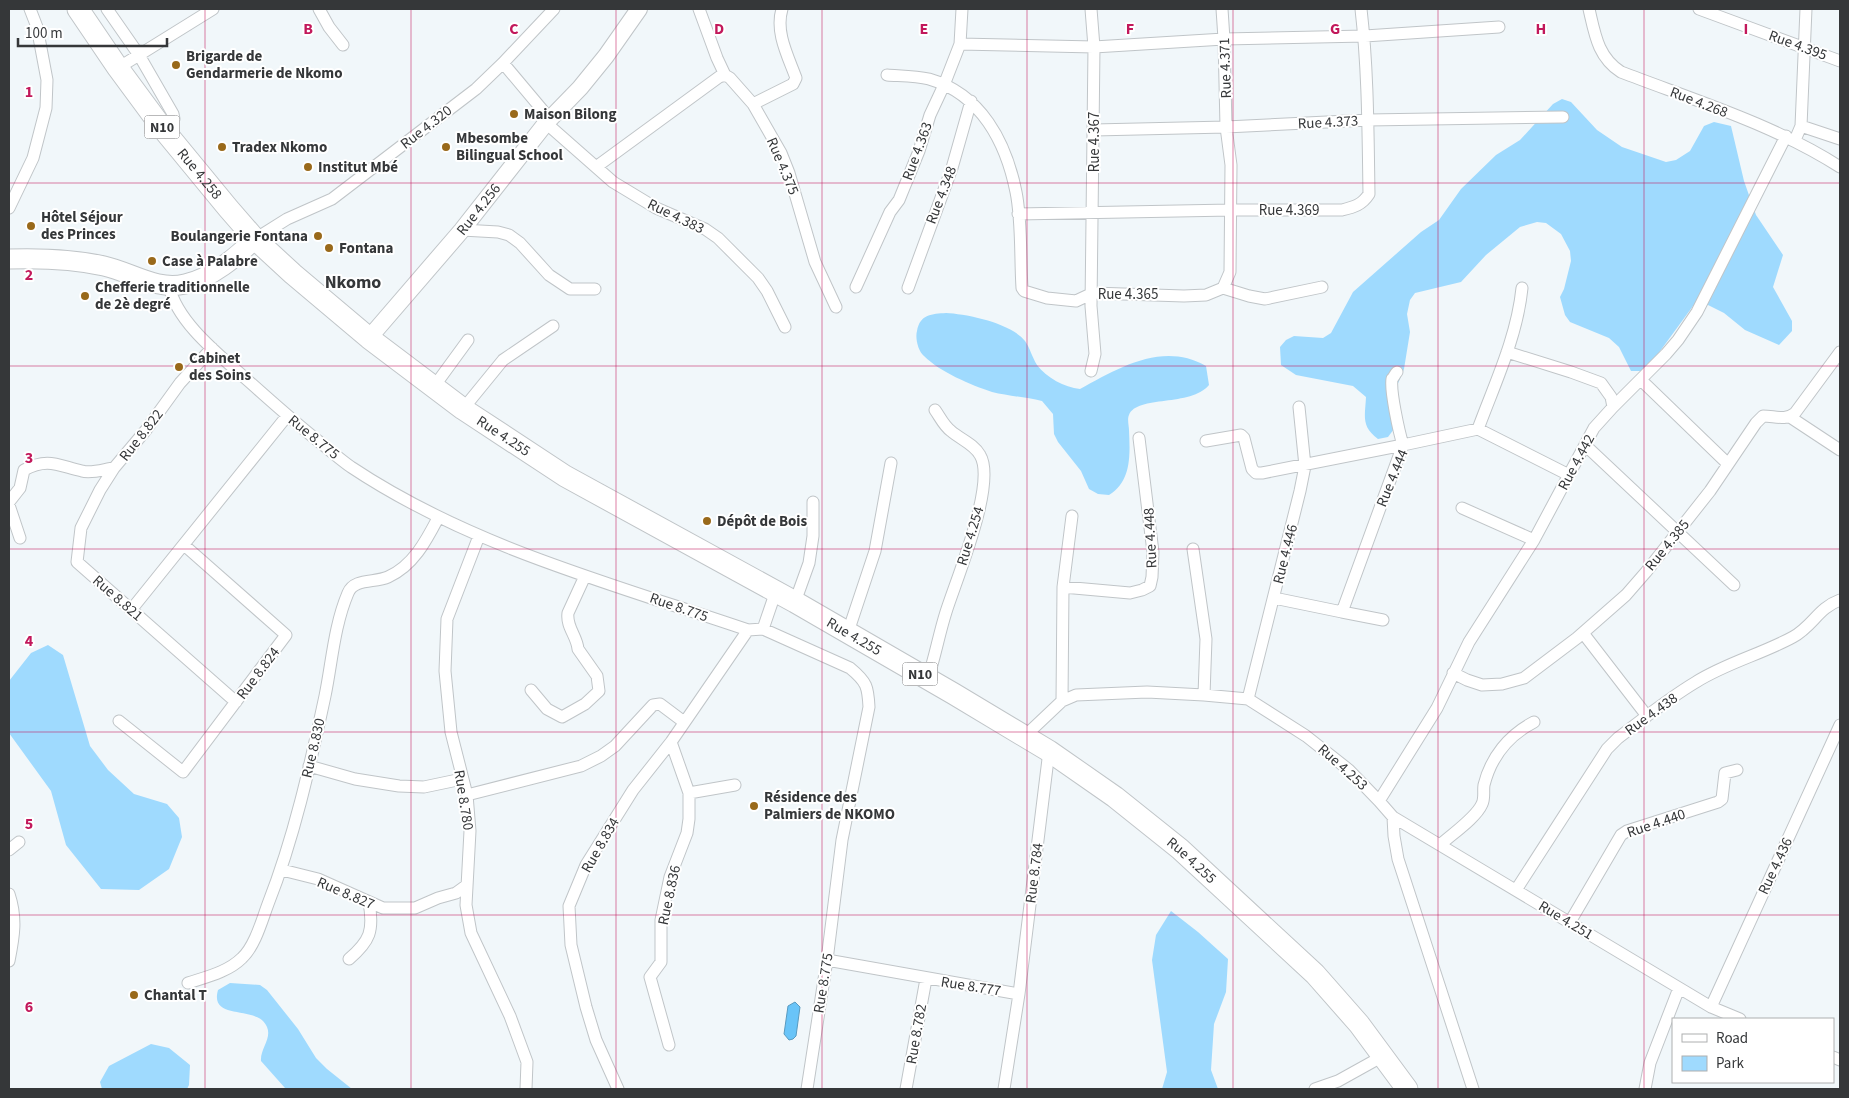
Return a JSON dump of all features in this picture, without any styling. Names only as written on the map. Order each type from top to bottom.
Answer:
[{"type":"highway","name":"Rue 4.258","points":[[78,9],[163,129],[255,239]]},
{"type":"highway","name":"Rue 4.255","points":[[255,239],[293,274],[369,338],[433,388],[565,476],[795,602],[928,678],[1025,736],[1115,797],[1180,849],[1315,974],[1360,1024],[1407,1089]]},
{"type":"main road","points":[[9,259],[73,260],[105,266],[169,286],[186,284],[207,276],[229,262],[255,239]]},
{"type":"street","points":[[9,208],[33,158],[46,108],[47,80],[37,27],[30,9]]},
{"type":"street","points":[[107,9],[139,55],[172,114],[174,119],[170,126],[163,129]]},
{"type":"street","points":[[118,68],[213,9]]},
{"type":"street","points":[[319,9],[329,27],[343,45]]},
{"type":"street","name":"Rue 4.320","points":[[255,239],[287,219],[332,199],[476,89],[554,9]]},
{"type":"street","name":"Rue 4.256","points":[[369,338],[462,230],[548,121],[580,88],[640,9]]},
{"type":"street","name":"Rue 4.375","points":[[699,9],[725,75],[730,78],[753,104],[782,153],[815,262],[836,307]]},
{"type":"street","points":[[753,104],[793,84],[796,78],[781,36],[782,9]]},
{"type":"street","name":"Rue 4.363","points":[[856,287],[890,212],[899,200],[919,151],[930,115],[960,44],[962,9]]},
{"type":"street","name":"Rue 4.367","points":[[1091,9],[1094,47],[1092,320],[1095,354],[1091,371]]},
{"type":"street","name":"Rue 4.371","points":[[1222,9],[1226,127],[1231,165],[1231,210]]},
{"type":"street","name":"Rue 4.369","points":[[1018,214],[1342,210],[1357,206],[1369,194],[1368,120],[1362,9]]},
{"type":"street","name":"Rue 4.268","points":[[1589,9],[1595,36],[1602,54],[1611,65],[1790,138],[1840,167]]},
{"type":"street","name":"Rue 4.395","points":[[1699,9],[1840,60]]},
{"type":"street","name":"Rue 4.442","points":[[1379,801],[1437,708],[1468,642],[1534,540],[1594,428],[1678,340],[1697,312],[1790,138],[1800,126],[1806,9]]},
{"type":"street","points":[[960,44],[1094,47],[1224,38],[1364,36],[1499,27]]},
{"type":"street","name":"Rue 4.383","points":[[503,63],[548,121],[613,182],[656,208],[705,230],[718,238],[758,278],[768,291],[785,328]]},
{"type":"street","name":"Rue 4.365","points":[[887,74],[928,79],[944,85],[971,101],[987,120],[1003,147],[1016,192],[1022,288],[1024,291],[1047,298],[1076,301],[1093,292],[1184,296],[1206,295],[1223,288]]},
{"type":"street","points":[[596,167],[719,77],[725,75]]},
{"type":"street","name":"Rue 4.348","points":[[908,288],[952,168],[971,101]]},
{"type":"street","name":"Rue 4.373","points":[[1094,130],[1226,127],[1368,120],[1563,117]]},
{"type":"street","points":[[1800,126],[1840,139]]},
{"type":"street","points":[[1231,210],[1230,272],[1223,288],[1249,296],[1265,298],[1322,287]]},
{"type":"street","points":[[462,230],[498,232],[509,235],[520,243],[549,275],[570,289],[595,288]]},
{"type":"street","name":"Rue 8.775","points":[[169,286],[172,299],[182,314],[212,348],[287,416],[351,467],[438,518],[479,536],[585,576],[748,630],[763,629],[850,668],[861,677],[868,688],[869,707],[842,840],[827,960],[806,1089]]},
{"type":"street","points":[[1522,288],[1519,311],[1507,352],[1478,429],[1569,475]]},
{"type":"street","points":[[463,409],[503,360],[553,326]]},
{"type":"street","points":[[433,388],[468,340]]},
{"type":"street","name":"Rue 8.822","points":[[20,538],[9,503],[20,488],[24,470],[36,464],[55,463],[84,472],[114,468],[146,430],[180,384],[212,348]]},
{"type":"street","points":[[1507,352],[1601,383],[1611,397],[1613,407]]},
{"type":"street","points":[[1839,357],[1796,413],[1790,417],[1840,450]]},
{"type":"street","points":[[1206,441],[1241,435],[1244,438],[1252,469],[1256,473],[1305,466],[1403,445],[1392,379],[1397,372]]},
{"type":"street","points":[[1641,380],[1728,464]]},
{"type":"street","name":"Rue 4.446","points":[[1248,700],[1305,466],[1299,407]]},
{"type":"street","name":"Rue 4.254","points":[[928,678],[946,614],[978,515],[984,485],[985,466],[980,454],[949,430],[935,410]]},
{"type":"street","points":[[131,610],[287,416]]},
{"type":"street","name":"Rue 4.385","points":[[1453,673],[1482,685],[1502,684],[1524,678],[1583,633],[1626,595],[1678,533],[1756,423],[1763,416],[1790,417]]},
{"type":"street","name":"Rue 4.444","points":[[1342,612],[1403,445],[1478,429]]},
{"type":"street","name":"Rue 4.448","points":[[1063,587],[1119,593],[1142,590],[1150,586],[1153,552],[1139,438]]},
{"type":"street","points":[[1584,445],[1734,585]]},
{"type":"street","points":[[848,632],[875,551],[891,463]]},
{"type":"street","name":"Rue 8.821","points":[[114,468],[80,528],[77,562],[236,702]]},
{"type":"street","points":[[795,602],[809,562],[813,536],[813,502]]},
{"type":"street","points":[[1462,508],[1534,540]]},
{"type":"street","points":[[1062,701],[1063,587],[1072,516]]},
{"type":"street","name":"Rue 8.830","points":[[188,983],[230,968],[243,958],[257,934],[282,870],[325,696],[336,631],[348,592],[356,584],[387,578],[397,572],[414,557],[427,540],[438,518]]},
{"type":"street","name":"Rue 8.780","points":[[479,536],[447,619],[444,671],[451,732],[467,795],[470,831],[466,905],[471,933],[510,1016],[527,1062],[526,1089]]},
{"type":"street","name":"Rue 8.824","points":[[119,721],[183,772],[286,635],[184,544]]},
{"type":"street","points":[[1193,549],[1206,640],[1204,695]]},
{"type":"street","points":[[531,690],[547,709],[562,717],[585,704],[598,690],[597,676],[578,649],[578,644],[570,630],[567,619],[585,576]]},
{"type":"street","points":[[763,629],[776,592]]},
{"type":"street","points":[[1274,598],[1383,620]]},
{"type":"street","name":"Rue 4.438","points":[[1516,890],[1607,749],[1618,738],[1696,682],[1737,661],[1792,638],[1807,627],[1820,611],[1829,604],[1840,600]]},
{"type":"street","name":"Rue 8.834","points":[[618,1089],[593,1032],[571,945],[569,906],[586,865],[633,790],[671,742],[748,630]]},
{"type":"street","points":[[1583,633],[1647,716]]},
{"type":"street","name":"Rue 4.253","points":[[1025,736],[1062,701],[1076,695],[1148,692],[1248,700],[1306,736],[1349,770],[1393,817]]},
{"type":"street","points":[[467,795],[581,766],[601,756],[615,746],[657,703],[684,722]]},
{"type":"street","points":[[1440,845],[1477,812],[1482,804],[1487,776],[1498,753],[1517,733],[1534,722]]},
{"type":"street","name":"Rue 4.436","points":[[1711,1007],[1840,725]]},
{"type":"street","name":"Rue 8.836","points":[[668,1045],[650,977],[661,962],[661,920],[670,876],[687,833],[689,793],[671,742]]},
{"type":"street","name":"Rue 8.784","points":[[1019,994],[1049,752]]},
{"type":"street","points":[[309,766],[355,779],[405,786],[424,787],[462,779]]},
{"type":"street","name":"Rue 4.440","points":[[1570,922],[1621,835],[1627,831],[1718,802],[1722,799],[1726,773],[1737,770]]},
{"type":"street","points":[[689,793],[735,784]]},
{"type":"street","points":[[1393,817],[1398,859],[1473,1089]]},
{"type":"street","name":"Rue 4.251","points":[[1393,817],[1711,1007],[1738,1018]]},
{"type":"street","points":[[9,850],[19,842]]},
{"type":"street","name":"Rue 8.827","points":[[282,870],[318,879],[383,908],[416,908],[456,892],[467,885]]},
{"type":"street","points":[[9,894],[15,911],[9,961]]},
{"type":"street","points":[[349,959],[363,947],[369,938],[371,910],[369,902]]},
{"type":"street","name":"Rue 8.777","points":[[827,960],[1019,994],[1004,1089]]},
{"type":"street","name":"Rue 8.782","points":[[906,1089],[926,979]]},
{"type":"street","points":[[1645,1089],[1650,1063],[1679,988]]},
{"type":"street","points":[[1315,1089],[1338,1081],[1383,1056]]},
{"type":"green space","points":[[1562,99],[1571,102],[1597,130],[1622,147],[1666,162],[1676,160],[1690,151],[1704,126],[1714,122],[1731,126],[1744,181],[1756,215],[1783,255],[1773,287],[1792,321],[1792,331],[1779,345],[1745,330],[1724,313],[1708,305],[1693,306],[1655,358],[1641,371],[1631,371],[1619,347],[1609,338],[1570,322],[1565,315],[1560,297],[1571,261],[1570,251],[1561,234],[1546,223],[1537,222],[1520,227],[1486,255],[1461,282],[1415,293],[1410,300],[1407,314],[1410,332],[1404,369],[1394,393],[1394,429],[1388,437],[1378,439],[1369,430],[1365,421],[1366,397],[1353,386],[1296,375],[1281,365],[1280,347],[1286,340],[1294,336],[1323,338],[1331,333],[1353,292],[1421,232],[1439,220],[1461,189],[1496,155],[1520,140],[1553,104]]},
{"type":"green space","points":[[946,313],[977,318],[1010,329],[1025,341],[1037,365],[1046,374],[1062,384],[1074,388],[1080,389],[1110,373],[1141,360],[1174,356],[1190,359],[1206,366],[1209,385],[1201,392],[1190,396],[1142,405],[1134,409],[1128,418],[1129,457],[1126,475],[1117,489],[1109,495],[1098,494],[1089,489],[1081,471],[1058,442],[1054,434],[1053,414],[1042,401],[992,392],[975,386],[947,373],[922,354],[916,337],[921,321],[927,316]]},
{"type":"green space","points":[[48,645],[63,655],[90,746],[108,770],[134,794],[167,804],[179,818],[182,837],[169,869],[139,890],[101,889],[66,845],[51,791],[9,733],[9,681],[31,653]]},
{"type":"green space","points":[[1171,911],[1228,959],[1226,992],[1214,1024],[1211,1070],[1218,1089],[1162,1089],[1167,1072],[1152,960],[1156,935]]},
{"type":"green space","points":[[230,983],[260,985],[267,990],[298,1029],[316,1058],[352,1089],[285,1088],[261,1061],[268,1036],[267,1027],[262,1020],[254,1016],[227,1010],[217,1000],[218,990]]},
{"type":"green space","points":[[151,1044],[169,1048],[190,1065],[187,1089],[102,1089],[100,1082],[109,1066]]},
{"type":"shaded area","points":[[795,1002],[800,1007],[796,1036],[789,1040],[784,1034],[788,1006]]},
{"type":"place","name":"Brigarde de Gendarmerie de Nkomo","points":[[176,65]]},
{"type":"place","name":"Maison Bilong","points":[[514,114]]},
{"type":"place","name":"Tradex Nkomo","points":[[222,147]]},
{"type":"place","name":"Mbesombe Bilingual School","points":[[446,147]]},
{"type":"place","name":"Institut Mbé","points":[[308,167]]},
{"type":"place","name":"Hôtel Séjour des Princes","points":[[31,226]]},
{"type":"place","name":"Boulangerie Fontana","points":[[318,236]]},
{"type":"place","name":"Fontana","points":[[329,248]]},
{"type":"place","name":"Case à Palabre","points":[[152,261]]},
{"type":"place","name":"Chefferie traditionnelle de 2è degré","points":[[85,296]]},
{"type":"place","name":"Cabinet des Soins","points":[[179,367]]},
{"type":"place","name":"Dépôt de Bois","points":[[707,521]]},
{"type":"place","name":"Résidence des Palmiers de NKOMO","points":[[754,806]]},
{"type":"place","name":"Chantal T","points":[[134,995]]},
{"type":"district","name":"Nkomo","points":[[353,282]]}]
